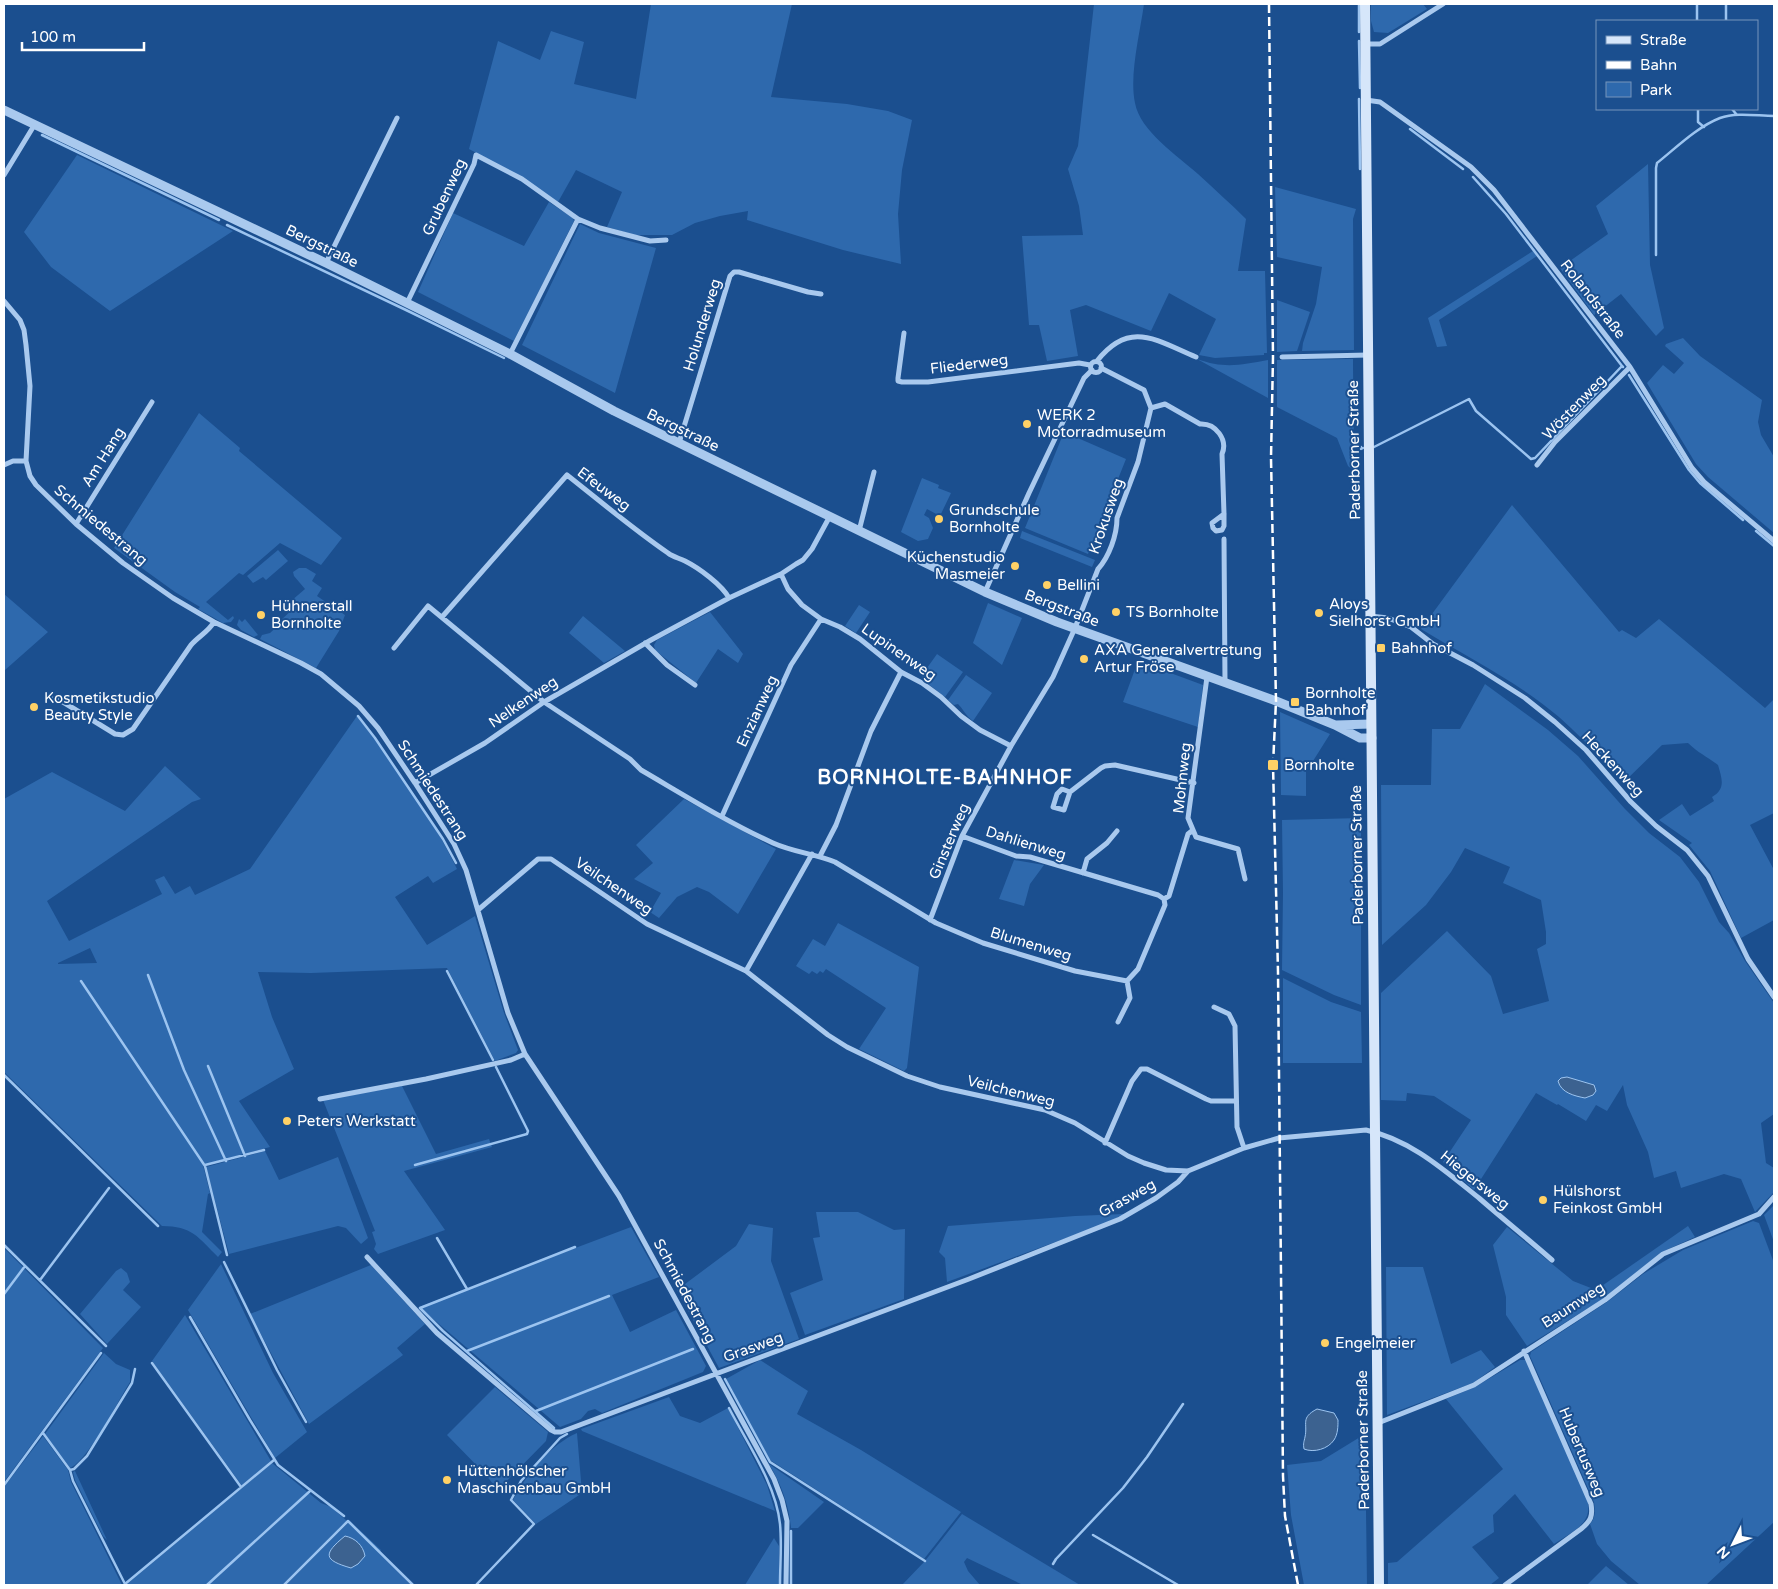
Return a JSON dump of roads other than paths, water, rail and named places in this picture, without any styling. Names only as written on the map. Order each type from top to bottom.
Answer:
[{"type":"main road","name":"Paderborner Straße","points":[[1365,4],[1379,1585]]},
{"type":"street","points":[[1365,44],[1380,44],[1443,4]]},
{"type":"street","name":"Rolandstraße","points":[[1366,100],[1380,102],[1386,106],[1471,167],[1494,190],[1630,367],[1692,468],[1704,482],[1774,541]]},
{"type":"street","name":"Bergstraße","points":[[4,110],[326,263],[510,354],[614,411],[678,443],[985,592],[1026,610],[1335,724],[1360,738],[1372,738]]},
{"type":"street","points":[[326,263],[397,118]]},
{"type":"street","points":[[4,175],[35,124]]},
{"type":"street","name":"Grubenweg","points":[[407,303],[474,164],[476,156],[522,179],[578,219],[600,228],[650,241],[666,240]]},
{"type":"street","points":[[510,354],[578,219]]},
{"type":"street","name":"Holunderweg","points":[[678,443],[730,276],[734,272],[740,272],[820,294]]},
{"type":"street","name":"Schmiedestrang","points":[[4,301],[20,320],[24,330],[30,386],[26,461],[30,476],[36,485],[76,524],[137,573],[172,598],[214,622],[321,674],[359,706],[378,728],[454,844],[466,870],[508,1013],[525,1054],[619,1196],[774,1479],[787,1521],[786,1585]]},
{"type":"street","name":"Fliederweg","points":[[904,333],[898,378],[898,381],[902,382],[928,382],[1079,363],[1091,368]]},
{"type":"street","points":[[985,592],[1048,452],[1094,361],[1097,361],[1104,352],[1115,344],[1126,338],[1139,336],[1150,337],[1196,357]]},
{"type":"street","points":[[1282,357],[1368,355]]},
{"type":"street","points":[[1097,361],[1101,364],[1102,368],[1144,390],[1151,408],[1165,404],[1200,424],[1206,424],[1214,428],[1220,434],[1224,442],[1222,454],[1224,514]]},
{"type":"street","name":"Wöstenweg","points":[[1537,465],[1555,442],[1630,367]]},
{"type":"street","points":[[1091,368],[1097,372],[1102,368]]},
{"type":"street","name":"Am Hang","points":[[76,524],[152,402]]},
{"type":"street","name":"Krokusweg","points":[[1075,628],[1098,569],[1105,562],[1117,526],[1117,518],[1138,462],[1151,408]]},
{"type":"street","points":[[4,465],[13,461],[26,461]]},
{"type":"street","points":[[859,530],[874,472]]},
{"type":"street","name":"Efeuweg","points":[[442,617],[567,475],[670,555],[685,561],[698,570],[725,591],[729,598]]},
{"type":"street","name":"Nelkenweg","points":[[415,783],[484,743],[544,702],[645,643],[729,598],[780,574],[803,560],[812,549],[830,516]]},
{"type":"street","points":[[1224,539],[1225,683]]},
{"type":"street","name":"Lupinenweg","points":[[780,574],[788,589],[802,605],[821,619],[840,626],[860,639],[901,672],[922,682],[980,730],[1011,746]]},
{"type":"street","points":[[394,648],[428,606],[544,702],[630,759],[641,770],[773,843],[835,862],[930,920]]},
{"type":"street","name":"Heckenweg","points":[[1370,616],[1388,618],[1411,627],[1433,644],[1473,665],[1524,698],[1555,722],[1586,750],[1632,802],[1656,826],[1687,850],[1708,876],[1748,959],[1774,997]]},
{"type":"street","name":"Enzianweg","points":[[722,816],[791,665],[821,619]]},
{"type":"street","points":[[52,699],[63,702],[115,734],[123,735],[133,729],[191,646],[214,622]]},
{"type":"street","name":"Ginsterweg","points":[[930,920],[962,836],[1011,746],[1053,677],[1075,628]]},
{"type":"street","points":[[645,643],[668,665],[694,685]]},
{"type":"street","points":[[820,856],[836,825],[871,731],[901,672]]},
{"type":"street","name":"Mohnweg","points":[[1207,677],[1188,818],[1196,837],[1238,849],[1245,878]]},
{"type":"street","name":"Bergstraße","points":[[1335,724],[1371,724]]},
{"type":"street","points":[[1070,792],[1100,768],[1115,765],[1194,783]]},
{"type":"street","points":[[1118,1022],[1130,998],[1127,981],[1138,969],[1165,905],[1164,899],[1169,896],[1188,834],[1193,830]]},
{"type":"street","name":"Dahlienweg","points":[[1083,873],[1087,859],[1107,843],[1116,831]]},
{"type":"street","name":"Dahlienweg","points":[[962,836],[1016,856],[1030,857],[1158,895],[1164,899]]},
{"type":"street","points":[[746,971],[812,854]]},
{"type":"street","name":"Veilchenweg","points":[[478,910],[538,859],[551,859],[647,924],[746,971],[828,1035],[847,1046],[908,1076],[940,1086],[1046,1110],[1075,1123],[1105,1143],[1144,1163],[1166,1170],[1188,1171],[1244,1148],[1278,1138],[1366,1130],[1375,1132]]},
{"type":"street","name":"Blumenweg","points":[[930,920],[983,943],[1075,971],[1127,981]]},
{"type":"street","points":[[1214,1007],[1229,1014],[1235,1026],[1237,1126],[1244,1148]]},
{"type":"street","points":[[320,1099],[426,1079],[511,1060],[525,1054]]},
{"type":"street","points":[[1105,1143],[1132,1082],[1141,1069],[1146,1068],[1211,1101],[1236,1101]]},
{"type":"street","name":"Hiegersweg","points":[[1375,1132],[1397,1140],[1439,1165],[1552,1260]]},
{"type":"street","name":"Grasweg","points":[[367,1257],[437,1333],[555,1432],[561,1432],[975,1277],[1120,1219],[1156,1198],[1178,1182],[1188,1171]]},
{"type":"street","name":"Baumweg","points":[[1378,1423],[1474,1385],[1605,1300],[1664,1254],[1759,1214],[1774,1197]]},
{"type":"street","name":"Hubertusweg","points":[[1505,1585],[1581,1530],[1592,1519],[1593,1513],[1592,1504],[1524,1351]]},
{"type":"waterway","points":[[1359,4],[1359,32]]},
{"type":"waterway","points":[[1697,4],[1697,20]]},
{"type":"waterway","points":[[1726,4],[1726,20]]},
{"type":"waterway","points":[[1359,41],[1360,88]]},
{"type":"waterway","points":[[1359,99],[1360,169]]},
{"type":"waterway","points":[[1698,110],[1698,122],[1704,127]]},
{"type":"waterway","points":[[1733,110],[1737,115]]},
{"type":"waterway","points":[[1656,255],[1657,163],[1695,132],[1720,118],[1740,115],[1774,116]]},
{"type":"waterway","points":[[1410,129],[1463,169]]},
{"type":"waterway","points":[[42,135],[219,220]]},
{"type":"waterway","points":[[1473,177],[1506,214],[1622,366]]},
{"type":"waterway","points":[[227,225],[504,358]]},
{"type":"waterway","points":[[1374,447],[1469,399],[1476,411],[1531,459],[1535,458],[1623,367]]},
{"type":"waterway","points":[[1629,375],[1689,470],[1700,483],[1743,520]]},
{"type":"waterway","points":[[1361,447],[1361,449],[1363,448]]},
{"type":"waterway","points":[[1756,531],[1774,546]]},
{"type":"waterway","points":[[358,716],[443,839],[456,863]]},
{"type":"waterway","points":[[447,971],[493,1060]]},
{"type":"waterway","points":[[148,975],[184,1070],[226,1161]]},
{"type":"waterway","points":[[81,981],[205,1166],[227,1255]]},
{"type":"waterway","points":[[208,1066],[245,1156]]},
{"type":"waterway","points":[[415,1165],[527,1134],[528,1131],[496,1067]]},
{"type":"waterway","points":[[4,1075],[158,1226]]},
{"type":"waterway","points":[[205,1165],[264,1150]]},
{"type":"waterway","points":[[40,1280],[109,1188]]},
{"type":"waterway","points":[[437,1238],[467,1289]]},
{"type":"waterway","points":[[4,1245],[106,1346]]},
{"type":"waterway","points":[[554,1428],[443,1331],[420,1308],[575,1247]]},
{"type":"waterway","points":[[224,1262],[277,1370],[306,1422]]},
{"type":"waterway","points":[[4,1294],[25,1266]]},
{"type":"waterway","points":[[467,1351],[609,1296]]},
{"type":"waterway","points":[[190,1317],[278,1465],[344,1516]]},
{"type":"waterway","points":[[536,1411],[693,1349]]},
{"type":"waterway","points":[[4,1485],[101,1353]]},
{"type":"waterway","points":[[152,1363],[241,1487]]},
{"type":"waterway","points":[[70,1470],[74,1469],[87,1456],[132,1383],[135,1369]]},
{"type":"waterway","points":[[725,1379],[770,1462],[925,1561]]},
{"type":"waterway","points":[[1053,1564],[1123,1488],[1147,1457],[1183,1404]]},
{"type":"waterway","points":[[729,1408],[760,1464],[773,1494],[780,1524],[780,1585]]},
{"type":"waterway","points":[[43,1433],[70,1470],[73,1481],[125,1584]]},
{"type":"waterway","points":[[476,1585],[534,1524],[511,1500],[521,1481],[560,1438],[567,1434]]},
{"type":"waterway","points":[[125,1584],[274,1460]]},
{"type":"waterway","points":[[207,1585],[310,1491]]},
{"type":"waterway","points":[[284,1585],[348,1521],[413,1585]]},
{"type":"waterway","points":[[791,1531],[791,1585]]},
{"type":"waterway","points":[[1093,1535],[1178,1585]]},
{"type":"railway","points":[[1269,4],[1273,357],[1271,458],[1276,701],[1273,765],[1278,972],[1283,1476],[1285,1516],[1298,1585]]},
{"type":"place","name":"WERK 2 Motorradmuseum","points":[[1027,424]]},
{"type":"place","name":"Grundschule Bornholte","points":[[939,519]]},
{"type":"place","name":"Küchenstudio Masmeier","points":[[1015,566]]},
{"type":"place","name":"Bellini","points":[[1047,585]]},
{"type":"place","name":"TS Bornholte","points":[[1116,612]]},
{"type":"place","name":"Aloys Sielhorst GmbH","points":[[1319,613]]},
{"type":"place","name":"Hühnerstall Bornholte","points":[[261,615]]},
{"type":"place","name":"Bahnhof","points":[[1381,648]]},
{"type":"place","name":"AXA Generalvertretung Artur Fröse","points":[[1084,659]]},
{"type":"place","name":"Bornholte Bahnhof","points":[[1295,702]]},
{"type":"place","name":"Kosmetikstudio Beauty Style","points":[[34,707]]},
{"type":"place","name":"Bornholte","points":[[1273,765]]},
{"type":"place","name":"Peters Werkstatt","points":[[287,1121]]},
{"type":"place","name":"Hülshorst Feinkost GmbH","points":[[1543,1200]]},
{"type":"place","name":"Engelmeier","points":[[1325,1343]]},
{"type":"place","name":"Hüttenhölscher Maschinenbau GmbH","points":[[447,1480]]},
{"type":"district","name":"BORNHOLTE-BAHNHOF","points":[[945,778]]}]
